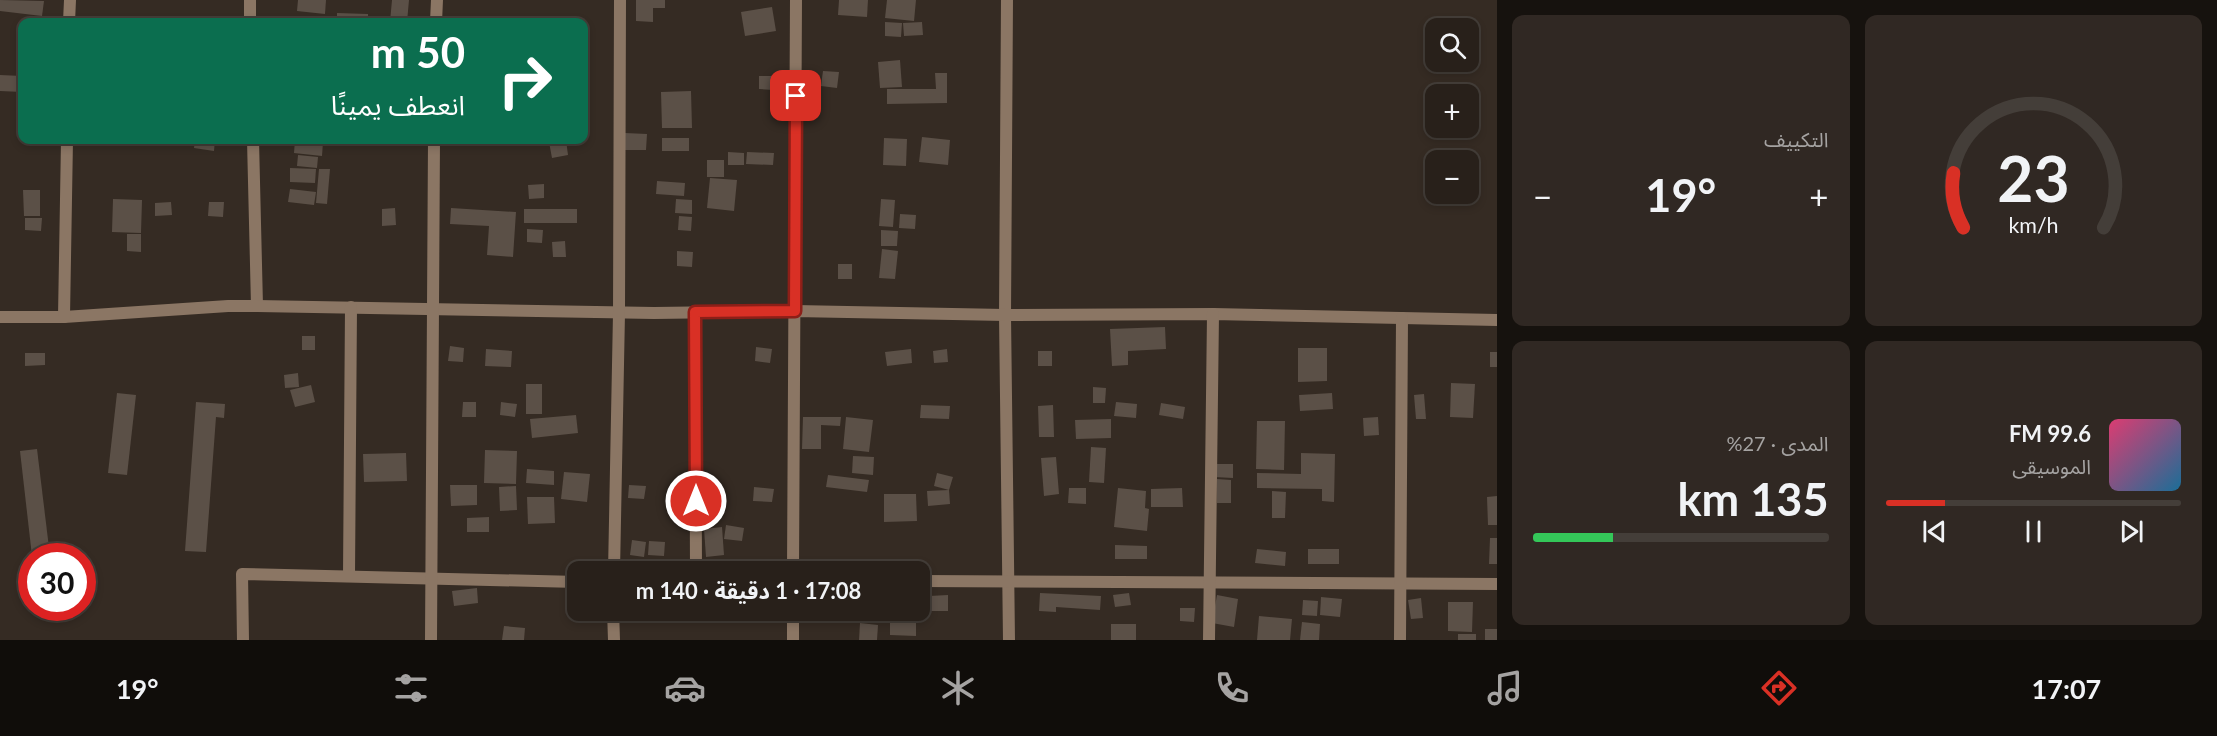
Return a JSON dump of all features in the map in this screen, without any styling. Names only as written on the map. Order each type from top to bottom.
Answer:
[{"type":"street","points":[[69,18],[70,0]]},
{"type":"street","points":[[250,0],[250,18]]},
{"type":"street","points":[[436,0],[436,18]]},
{"type":"street","points":[[614,561],[619,313],[620,0]]},
{"type":"street","points":[[794,561],[796,0]]},
{"type":"street","points":[[1007,0],[1005,315],[1009,640]]},
{"type":"street","points":[[64,317],[67,144]]},
{"type":"street","points":[[253,144],[257,306]]},
{"type":"street","points":[[431,640],[434,144]]},
{"type":"street","points":[[0,317],[64,317],[257,306],[619,313],[795,311],[1005,315],[1213,314],[1497,320]]},
{"type":"street","points":[[349,576],[351,307]]},
{"type":"street","points":[[695,312],[696,561]]},
{"type":"street","points":[[1209,640],[1213,314]]},
{"type":"street","points":[[1400,640],[1402,318]]},
{"type":"street","points":[[243,640],[242,574],[567,582]]},
{"type":"street","points":[[930,581],[1497,584]]},
{"type":"street","points":[[614,621],[614,640]]},
{"type":"street","points":[[793,621],[793,640]]},
{"type":"building","points":[[0,0],[44,1],[42,16],[0,11]]},
{"type":"building","points":[[298,0],[326,0],[325,14],[297,11]]},
{"type":"building","points":[[392,0],[409,0],[407,18],[390,18]]},
{"type":"building","points":[[636,0],[665,0],[665,8],[653,8],[653,22],[636,21]]},
{"type":"building","points":[[839,0],[868,0],[867,17],[838,15]]},
{"type":"building","points":[[887,0],[916,0],[914,21],[885,18]]},
{"type":"building","points":[[772,7],[776,31],[745,36],[741,12]]},
{"type":"building","points":[[337,13],[368,14],[368,18],[337,18]]},
{"type":"building","points":[[885,22],[902,23],[901,37],[885,36]]},
{"type":"building","points":[[922,22],[923,35],[904,36],[903,23]]},
{"type":"building","points":[[900,60],[902,87],[880,88],[878,62]]},
{"type":"building","points":[[823,71],[839,72],[837,88],[821,86]]},
{"type":"building","points":[[935,73],[947,73],[947,103],[887,104],[887,89],[936,89]]},
{"type":"building","points":[[0,75],[18,76],[18,92],[0,91]]},
{"type":"building","points":[[759,76],[773,76],[773,90],[759,89]]},
{"type":"building","points":[[691,91],[692,128],[662,128],[661,92]]},
{"type":"building","points":[[625,133],[647,134],[646,150],[625,150]]},
{"type":"building","points":[[922,137],[950,140],[948,165],[919,162]]},
{"type":"building","points":[[662,138],[689,138],[689,151],[662,151]]},
{"type":"building","points":[[884,138],[907,139],[906,166],[883,165]]},
{"type":"building","points":[[194,144],[215,144],[214,151],[194,148]]},
{"type":"building","points":[[295,144],[323,144],[322,156],[294,153]]},
{"type":"building","points":[[549,144],[567,144],[568,155],[552,158]]},
{"type":"building","points":[[728,152],[744,153],[744,165],[728,165]]},
{"type":"building","points":[[747,152],[774,153],[773,165],[746,164]]},
{"type":"building","points":[[298,155],[318,157],[317,168],[297,166]]},
{"type":"building","points":[[707,160],[724,160],[724,177],[707,177]]},
{"type":"building","points":[[290,168],[316,169],[315,183],[290,182]]},
{"type":"building","points":[[319,169],[330,169],[327,204],[316,203]]},
{"type":"building","points":[[710,178],[737,180],[734,211],[707,208]]},
{"type":"building","points":[[657,181],[685,183],[684,196],[656,194]]},
{"type":"building","points":[[544,184],[544,198],[529,199],[528,185]]},
{"type":"building","points":[[290,189],[316,192],[314,205],[288,202]]},
{"type":"building","points":[[23,190],[40,190],[40,216],[24,216]]},
{"type":"building","points":[[113,199],[142,200],[141,233],[112,232]]},
{"type":"building","points":[[676,199],[692,200],[692,214],[675,213]]},
{"type":"building","points":[[881,199],[895,200],[893,227],[879,226]]},
{"type":"building","points":[[171,202],[172,215],[155,216],[155,203]]},
{"type":"building","points":[[209,202],[224,202],[223,217],[208,216]]},
{"type":"building","points":[[395,208],[396,225],[382,226],[382,209]]},
{"type":"building","points":[[451,208],[516,212],[513,257],[487,255],[489,226],[450,224]]},
{"type":"building","points":[[524,209],[577,209],[577,223],[524,223]]},
{"type":"building","points":[[900,214],[916,215],[915,229],[899,228]]},
{"type":"building","points":[[679,216],[692,217],[691,231],[678,230]]},
{"type":"building","points":[[25,218],[42,218],[41,231],[25,230]]},
{"type":"building","points":[[527,229],[543,230],[542,243],[527,242]]},
{"type":"building","points":[[881,230],[898,231],[897,246],[881,246]]},
{"type":"building","points":[[127,234],[141,234],[141,252],[127,251]]},
{"type":"building","points":[[565,241],[566,257],[553,257],[552,242]]},
{"type":"building","points":[[882,249],[898,251],[895,279],[879,278]]},
{"type":"building","points":[[677,251],[693,252],[692,267],[677,266]]},
{"type":"building","points":[[838,264],[852,264],[852,279],[838,279]]},
{"type":"building","points":[[1165,327],[1166,349],[1128,351],[1128,365],[1112,366],[1110,329]]},
{"type":"building","points":[[302,336],[315,336],[315,350],[302,350]]},
{"type":"building","points":[[450,346],[464,348],[463,362],[448,361]]},
{"type":"building","points":[[756,347],[772,349],[770,363],[755,361]]},
{"type":"building","points":[[1298,348],[1327,348],[1327,381],[1298,382]]},
{"type":"building","points":[[486,349],[512,351],[511,367],[485,366]]},
{"type":"building","points":[[911,349],[912,363],[887,366],[885,352]]},
{"type":"building","points":[[947,349],[948,362],[934,363],[933,351]]},
{"type":"building","points":[[1038,351],[1052,351],[1052,366],[1038,366]]},
{"type":"building","points":[[1490,352],[1497,352],[1497,367],[1490,367]]},
{"type":"building","points":[[25,353],[45,353],[45,365],[25,366]]},
{"type":"building","points":[[298,373],[299,387],[285,388],[284,375]]},
{"type":"building","points":[[1451,383],[1475,384],[1473,418],[1450,417]]},
{"type":"building","points":[[526,384],[542,384],[542,414],[526,414]]},
{"type":"building","points":[[311,385],[315,402],[295,407],[290,390]]},
{"type":"building","points":[[1093,387],[1106,388],[1105,403],[1093,403]]},
{"type":"building","points":[[117,393],[136,395],[127,475],[108,473]]},
{"type":"building","points":[[1332,393],[1333,409],[1300,411],[1299,395]]},
{"type":"building","points":[[1424,394],[1426,419],[1416,419],[1414,395]]},
{"type":"building","points":[[196,402],[225,404],[224,418],[216,417],[206,552],[185,551]]},
{"type":"building","points":[[463,402],[476,402],[476,417],[462,417]]},
{"type":"building","points":[[501,402],[517,404],[515,417],[500,415]]},
{"type":"building","points":[[1116,402],[1137,404],[1136,418],[1114,416]]},
{"type":"building","points":[[1161,403],[1185,407],[1183,419],[1159,415]]},
{"type":"building","points":[[921,405],[950,406],[949,419],[920,418]]},
{"type":"building","points":[[1053,405],[1054,437],[1039,437],[1038,406]]},
{"type":"building","points":[[576,415],[578,433],[532,438],[530,419]]},
{"type":"building","points":[[803,417],[841,417],[840,426],[821,425],[821,449],[802,449]]},
{"type":"building","points":[[846,417],[873,420],[869,452],[843,449]]},
{"type":"building","points":[[1378,417],[1379,435],[1364,436],[1363,418]]},
{"type":"building","points":[[1111,419],[1111,438],[1076,439],[1075,420]]},
{"type":"building","points":[[1257,421],[1285,421],[1284,470],[1256,469]]},
{"type":"building","points":[[1091,447],[1106,448],[1104,483],[1089,482]]},
{"type":"building","points":[[37,449],[48,543],[31,543],[20,451]]},
{"type":"building","points":[[485,450],[517,451],[516,484],[484,483]]},
{"type":"building","points":[[406,453],[407,481],[364,482],[363,454]]},
{"type":"building","points":[[1301,453],[1335,454],[1334,502],[1322,501],[1322,489],[1257,488],[1257,473],[1301,474]]},
{"type":"building","points":[[853,456],[874,457],[873,475],[852,473]]},
{"type":"building","points":[[1056,457],[1059,494],[1044,496],[1041,458]]},
{"type":"building","points":[[1214,464],[1233,464],[1233,478],[1214,477]]},
{"type":"building","points":[[527,469],[554,471],[554,485],[526,483]]},
{"type":"building","points":[[564,472],[590,474],[587,502],[561,499]]},
{"type":"building","points":[[937,473],[953,477],[949,490],[934,486]]},
{"type":"building","points":[[828,475],[869,480],[867,492],[826,487]]},
{"type":"building","points":[[1217,479],[1231,480],[1231,503],[1217,503]]},
{"type":"building","points":[[450,485],[477,485],[477,505],[451,506]]},
{"type":"building","points":[[629,485],[646,486],[644,499],[628,498]]},
{"type":"building","points":[[516,486],[517,510],[500,511],[499,487]]},
{"type":"building","points":[[754,487],[774,489],[772,502],[753,501]]},
{"type":"building","points":[[1069,488],[1086,488],[1086,504],[1068,503]]},
{"type":"building","points":[[1118,488],[1146,491],[1145,508],[1149,509],[1147,531],[1114,527]]},
{"type":"building","points":[[1182,488],[1183,507],[1151,507],[1151,489]]},
{"type":"building","points":[[724,490],[724,503],[702,504],[701,491]]},
{"type":"building","points":[[949,490],[950,504],[928,506],[927,491]]},
{"type":"building","points":[[1272,491],[1286,492],[1285,518],[1272,518]]},
{"type":"building","points":[[884,494],[916,494],[917,521],[884,522]]},
{"type":"building","points":[[1497,496],[1497,525],[1488,525],[1487,497]]},
{"type":"building","points":[[527,497],[554,497],[555,523],[528,524]]},
{"type":"building","points":[[489,517],[489,532],[467,532],[467,518]]},
{"type":"building","points":[[726,525],[744,528],[742,541],[724,539]]},
{"type":"building","points":[[722,527],[724,555],[706,557],[704,529]]},
{"type":"building","points":[[1490,538],[1497,538],[1497,564],[1489,564]]},
{"type":"building","points":[[632,540],[646,542],[644,557],[630,555]]},
{"type":"building","points":[[649,541],[665,542],[664,556],[648,555]]},
{"type":"building","points":[[1115,545],[1147,546],[1147,559],[1115,559]]},
{"type":"building","points":[[1257,549],[1286,552],[1285,566],[1255,563]]},
{"type":"building","points":[[1308,549],[1339,549],[1339,564],[1308,564]]},
{"type":"building","points":[[477,588],[478,603],[454,606],[452,591]]},
{"type":"building","points":[[1040,593],[1101,596],[1100,610],[1056,607],[1056,612],[1039,611]]},
{"type":"building","points":[[1129,593],[1131,605],[1115,607],[1113,595]]},
{"type":"building","points":[[948,595],[948,611],[930,611],[930,596]]},
{"type":"building","points":[[1217,595],[1238,599],[1234,627],[1212,623]]},
{"type":"building","points":[[1321,597],[1342,599],[1340,617],[1320,615]]},
{"type":"building","points":[[1421,598],[1423,618],[1411,619],[1408,600]]},
{"type":"building","points":[[1303,600],[1318,601],[1317,616],[1302,615]]},
{"type":"building","points":[[1448,602],[1473,602],[1472,632],[1448,631]]},
{"type":"building","points":[[1180,608],[1195,608],[1194,622],[1180,621]]},
{"type":"building","points":[[1259,616],[1292,619],[1290,640],[1257,640]]},
{"type":"building","points":[[890,621],[916,622],[916,636],[890,635]]},
{"type":"building","points":[[1302,622],[1320,624],[1319,640],[1300,640]]},
{"type":"building","points":[[860,623],[878,625],[877,640],[859,640]]},
{"type":"building","points":[[1111,624],[1136,624],[1136,640],[1111,640]]},
{"type":"building","points":[[504,626],[525,628],[524,640],[502,640]]},
{"type":"building","points":[[1485,629],[1497,629],[1497,640],[1485,640]]},
{"type":"building","points":[[1458,634],[1476,634],[1476,640],[1458,640]]},
{"type":"route","points":[[696,501],[695,312],[795,311],[796,96]]}]
